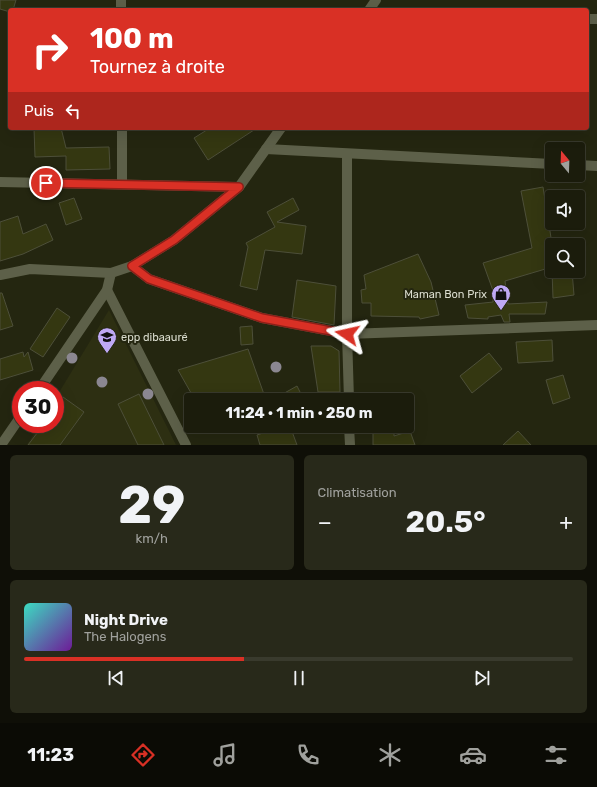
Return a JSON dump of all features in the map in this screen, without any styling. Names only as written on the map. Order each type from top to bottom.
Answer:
[{"type":"street","points":[[122,130],[122,184]]},
{"type":"street","points":[[0,275],[30,269],[110,273],[132,266],[174,240],[239,187],[280,130]]},
{"type":"street","points":[[266,149],[545,164]]},
{"type":"street","points":[[347,154],[347,334],[349,393]]},
{"type":"street","points":[[585,165],[597,166]]},
{"type":"street","points":[[0,182],[239,187]]},
{"type":"street","points":[[132,266],[149,279],[262,318],[347,334],[597,325]]},
{"type":"street","points":[[45,381],[107,290],[110,273]]},
{"type":"street","points":[[107,290],[186,445]]},
{"type":"street","points":[[1,445],[12,429]]},
{"type":"street","points":[[349,433],[350,445]]},
{"type":"shaded area","name":"epp dibaauré","points":[[109,310],[176,445],[27,445],[34,433],[64,433],[64,384]]},
{"type":"building","points":[[0,0],[16,0],[14,8],[8,8],[8,11],[0,9]]},
{"type":"building","points":[[34,130],[62,130],[66,148],[109,147],[110,169],[66,170],[66,156],[35,157]]},
{"type":"building","points":[[207,130],[254,130],[208,160],[194,138]]},
{"type":"building","points":[[543,187],[545,200],[545,230],[550,230],[551,238],[545,238],[545,269],[505,281],[508,304],[547,302],[545,314],[509,314],[510,322],[504,322],[501,315],[488,317],[488,319],[468,318],[465,305],[493,302],[493,299],[496,299],[483,263],[532,248],[521,191]]},
{"type":"building","points":[[74,198],[82,219],[66,225],[59,203]]},
{"type":"building","points":[[293,198],[299,210],[277,222],[306,226],[302,254],[265,250],[257,290],[240,286],[248,247],[246,243],[275,227],[267,212]]},
{"type":"building","points":[[18,216],[23,234],[46,224],[53,240],[23,254],[0,261],[0,222]]},
{"type":"building","points":[[418,254],[431,282],[439,315],[420,319],[419,317],[371,316],[371,303],[362,303],[361,290],[366,289],[364,275]]},
{"type":"building","points":[[552,278],[573,278],[574,295],[553,298]]},
{"type":"building","points":[[297,280],[336,286],[334,325],[292,317]]},
{"type":"building","points":[[0,293],[2,293],[13,326],[0,330]]},
{"type":"building","points":[[57,308],[70,317],[43,357],[30,349]]},
{"type":"building","points":[[252,326],[253,344],[241,345],[240,327]]},
{"type":"building","points":[[552,340],[553,361],[518,363],[516,342]]},
{"type":"building","points":[[311,346],[331,346],[339,351],[340,392],[318,392]]},
{"type":"building","points":[[248,349],[264,393],[191,393],[178,370]]},
{"type":"building","points":[[23,352],[24,357],[28,352],[33,370],[0,380],[0,359]]},
{"type":"building","points":[[489,353],[502,369],[472,393],[460,376]]},
{"type":"building","points":[[563,375],[570,398],[553,404],[546,380]]},
{"type":"building","points":[[297,386],[300,393],[284,393]]},
{"type":"building","points":[[139,394],[164,445],[138,445],[118,404]]},
{"type":"building","points":[[64,398],[84,412],[60,445],[28,445],[37,433],[64,433]]},
{"type":"building","points":[[518,431],[531,445],[503,445]]},
{"type":"building","points":[[263,433],[293,433],[297,445],[260,445],[257,435]]},
{"type":"building","points":[[373,433],[394,433],[394,436],[404,433],[411,433],[415,445],[373,445]]},
{"type":"place","name":"Maman Bon Prix","points":[[501,311]]},
{"type":"place","name":"epp dibaauré","points":[[107,354]]},
{"type":"route","points":[[46,183],[239,187],[174,240],[132,266],[149,279],[262,318],[347,334]]}]
